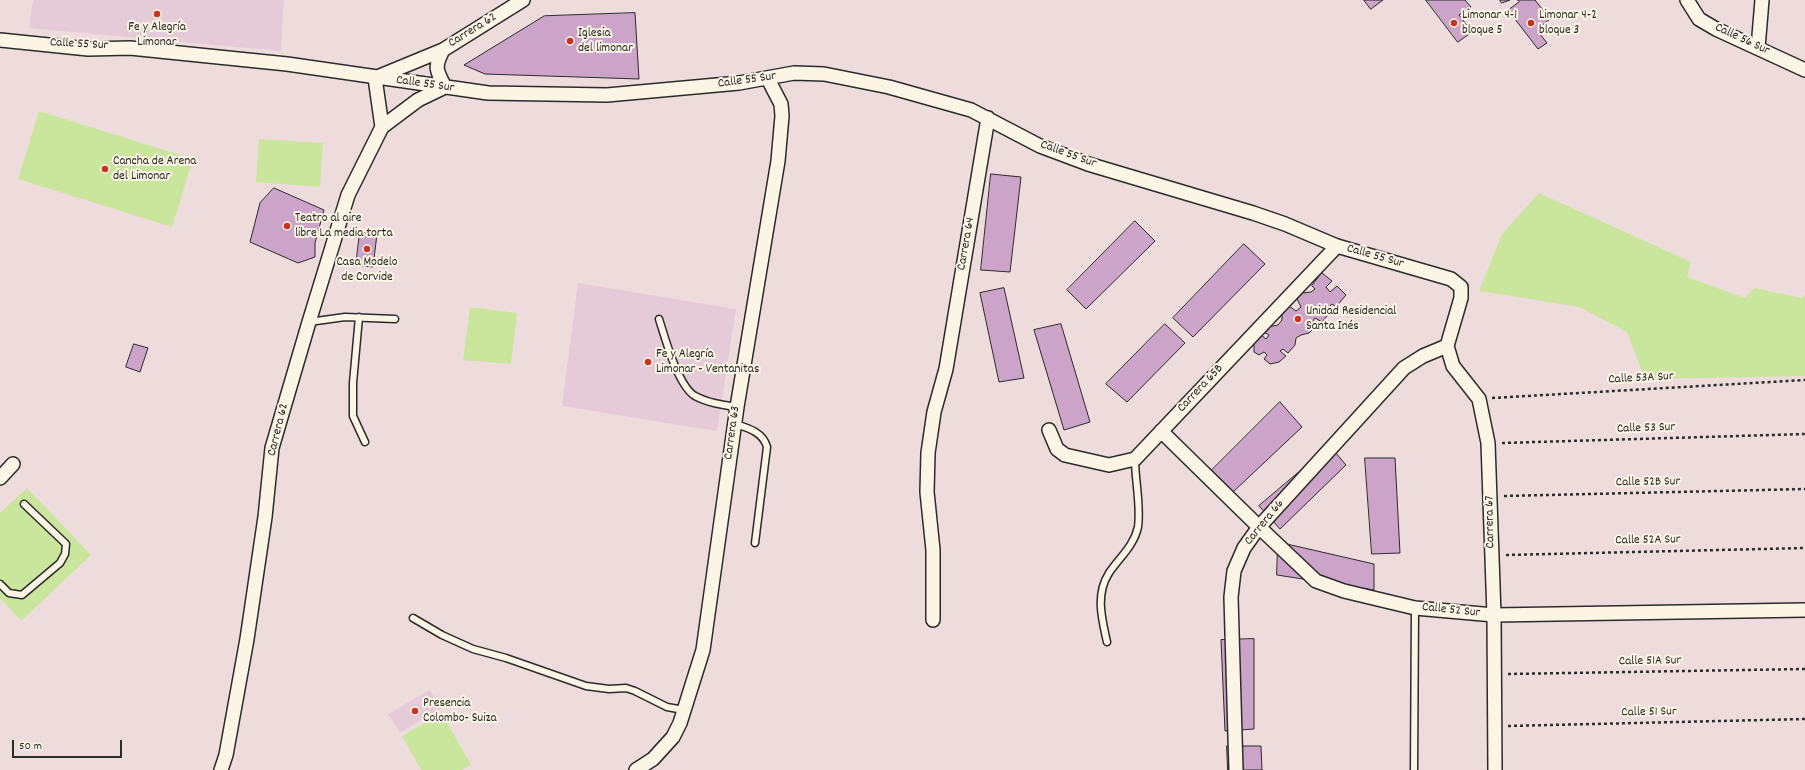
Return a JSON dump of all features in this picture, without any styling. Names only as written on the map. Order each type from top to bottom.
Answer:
[{"type":"street","name":"Carrera 62","points":[[375,78],[443,50],[524,0]]},
{"type":"street","name":"Calle 56 Sur","points":[[1687,0],[1699,19],[1805,70]]},
{"type":"street","points":[[1758,48],[1762,0]]},
{"type":"street","name":"Calle 55 Sur","points":[[0,40],[88,49],[130,48],[287,64],[488,94],[607,95],[768,79],[794,73],[824,74],[931,97],[971,110],[1040,146],[1081,162],[1253,213],[1285,224],[1336,246],[1451,279],[1461,287],[1461,298],[1447,346]]},
{"type":"street","name":"Carrera 62","points":[[220,770],[226,755],[247,638],[265,517],[272,448],[348,195],[382,127],[418,100],[445,87],[437,72],[437,63],[443,50]]},
{"type":"street","points":[[375,78],[382,127]]},
{"type":"street","name":"Carrera 63","points":[[636,770],[653,759],[673,737],[684,710],[703,650],[737,407],[769,215],[781,131],[781,104],[768,79]]},
{"type":"street","name":"Carrera 64","points":[[933,620],[933,550],[927,492],[928,453],[934,412],[946,369],[988,118]]},
{"type":"street","name":"Carrera 65B","points":[[1135,459],[1336,246]]},
{"type":"street","name":"Carrera 67","points":[[1447,346],[1453,366],[1479,399],[1488,444],[1494,615],[1495,770]]},
{"type":"street","name":"Carrera 66","points":[[1236,770],[1231,598],[1234,572],[1244,548],[1259,528],[1404,368],[1423,356],[1447,346]]},
{"type":"street","points":[[1049,430],[1057,449],[1065,455],[1109,465],[1135,459]]},
{"type":"street","name":"Calle 52 Sur","points":[[1162,431],[1259,528],[1316,581],[1344,591],[1415,608],[1494,615],[1805,610]]},
{"type":"street","points":[[0,478],[13,464]]},
{"type":"lane","points":[[359,317],[353,383],[353,416],[365,442]]},
{"type":"lane","points":[[309,322],[334,318],[359,317],[395,319]]},
{"type":"lane","points":[[659,319],[669,353],[683,382],[694,395],[709,402],[737,407]]},
{"type":"lane","points":[[735,424],[761,435],[765,440],[766,447],[755,543]]},
{"type":"lane","points":[[1107,642],[1100,601],[1103,586],[1109,573],[1124,556],[1133,540],[1138,526],[1135,459]]},
{"type":"lane","points":[[0,584],[9,593],[22,595],[60,563],[65,554],[66,544],[24,504]]},
{"type":"lane","points":[[1414,770],[1415,608]]},
{"type":"lane","points":[[413,618],[442,635],[473,649],[506,658],[586,686],[609,689],[626,688],[667,706],[684,710]]},
{"type":"path","name":"Calle 53A Sur","points":[[1479,399],[1805,380]]},
{"type":"path","name":"Calle 53 Sur","points":[[1488,444],[1805,434]]},
{"type":"path","name":"Calle 52B Sur","points":[[1491,497],[1805,489]]},
{"type":"path","name":"Calle 52A Sur","points":[[1492,555],[1805,548]]},
{"type":"path","name":"Calle 51A Sur","points":[[1495,674],[1805,669]]},
{"type":"path","name":"Calle 51 Sur","points":[[1494,726],[1805,719]]},
{"type":"shaded area","name":"Fe y Alegría Limonar","points":[[33,0],[284,0],[281,51],[29,28]]},
{"type":"shaded area","name":"Fe y Alegría Limonar - Ventanitas","points":[[578,283],[736,309],[717,431],[562,406]]},
{"type":"shaded area","name":"Presencia Colombo- Suiza","points":[[430,690],[441,708],[400,733],[388,714]]},
{"type":"green space","name":"Cancha de Arena del Limonar","points":[[39,111],[193,159],[172,227],[18,179]]},
{"type":"green space","points":[[259,139],[323,143],[320,187],[256,182]]},
{"type":"green space","points":[[1539,193],[1691,262],[1687,277],[1745,298],[1754,288],[1802,298],[1805,295],[1805,376],[1645,379],[1627,332],[1579,307],[1479,291],[1502,234]]},
{"type":"green space","points":[[470,307],[517,313],[511,364],[463,360]]},
{"type":"green space","points":[[27,488],[91,555],[21,621],[0,598],[0,513]]},
{"type":"green space","points":[[442,713],[471,765],[462,770],[421,770],[402,736]]},
{"type":"building","points":[[1364,0],[1383,0],[1371,9]]},
{"type":"building","name":"Limonar 4-1 bloque 5","points":[[1426,0],[1465,0],[1471,7],[1459,15],[1472,32],[1458,42]]},
{"type":"building","name":"Limonar 4-2 bloque 3","points":[[1500,0],[1510,0],[1502,3]]},
{"type":"building","name":"Limonar 4-2 bloque 3","points":[[1518,0],[1535,0],[1550,19],[1540,27],[1543,31],[1540,34],[1547,43],[1538,49],[1508,10],[1519,2]]},
{"type":"building","name":"Iglesia del limonar","points":[[635,13],[639,79],[485,74],[464,65],[544,16]]},
{"type":"building","points":[[991,174],[1021,177],[1010,272],[981,270]]},
{"type":"building","name":"Teatro al aire libre La media torta","points":[[274,188],[324,210],[315,243],[315,257],[298,263],[250,242],[260,203]]},
{"type":"building","points":[[1135,221],[1155,241],[1086,309],[1067,290]]},
{"type":"building","name":"Casa Modelo de Corvide","points":[[360,232],[377,234],[373,267],[356,265]]},
{"type":"building","points":[[1244,244],[1265,264],[1193,337],[1173,318]]},
{"type":"building","name":"Unidad Residencial Santa Inés","points":[[1322,273],[1332,281],[1326,287],[1330,292],[1337,286],[1346,295],[1336,307],[1332,304],[1329,307],[1327,316],[1322,322],[1315,318],[1310,325],[1314,328],[1309,333],[1296,338],[1295,345],[1288,353],[1283,349],[1280,351],[1286,356],[1279,362],[1270,364],[1264,359],[1267,355],[1264,352],[1259,355],[1254,352],[1254,341],[1261,335],[1266,339],[1269,335],[1264,332],[1268,327],[1278,325],[1282,320],[1282,314],[1289,306],[1296,311],[1301,307],[1297,299],[1302,293],[1311,292],[1315,289],[1312,286]]},
{"type":"building","points":[[1004,288],[1024,378],[999,382],[980,293]]},
{"type":"building","points":[[1061,324],[1090,422],[1064,430],[1034,330]]},
{"type":"building","points":[[1165,324],[1185,343],[1127,402],[1106,384]]},
{"type":"building","points":[[134,344],[148,348],[140,372],[126,367]]},
{"type":"building","points":[[1280,402],[1302,427],[1233,492],[1210,472]]},
{"type":"building","points":[[1330,446],[1346,465],[1280,529],[1259,506]]},
{"type":"building","points":[[1365,458],[1395,458],[1400,553],[1372,554]]},
{"type":"building","points":[[1278,542],[1374,564],[1374,590],[1277,575]]},
{"type":"building","points":[[1254,639],[1254,729],[1225,731],[1221,640]]},
{"type":"building","points":[[1227,746],[1261,746],[1262,770],[1228,770]]},
{"type":"place","name":"Fe y Alegría Limonar","points":[[157,14]]},
{"type":"place","name":"Limonar 4-1 bloque 5","points":[[1454,23]]},
{"type":"place","name":"Limonar 4-2 bloque 3","points":[[1531,23]]},
{"type":"place","name":"Iglesia del limonar","points":[[570,41]]},
{"type":"place","name":"Cancha de Arena del Limonar","points":[[105,169]]},
{"type":"place","name":"Teatro al aire libre La media torta","points":[[287,226]]},
{"type":"place","name":"Casa Modelo de Corvide","points":[[367,249]]},
{"type":"place","name":"Unidad Residencial Santa Inés","points":[[1298,319]]},
{"type":"place","name":"Fe y Alegría Limonar - Ventanitas","points":[[648,362]]},
{"type":"place","name":"Presencia Colombo- Suiza","points":[[415,711]]}]
